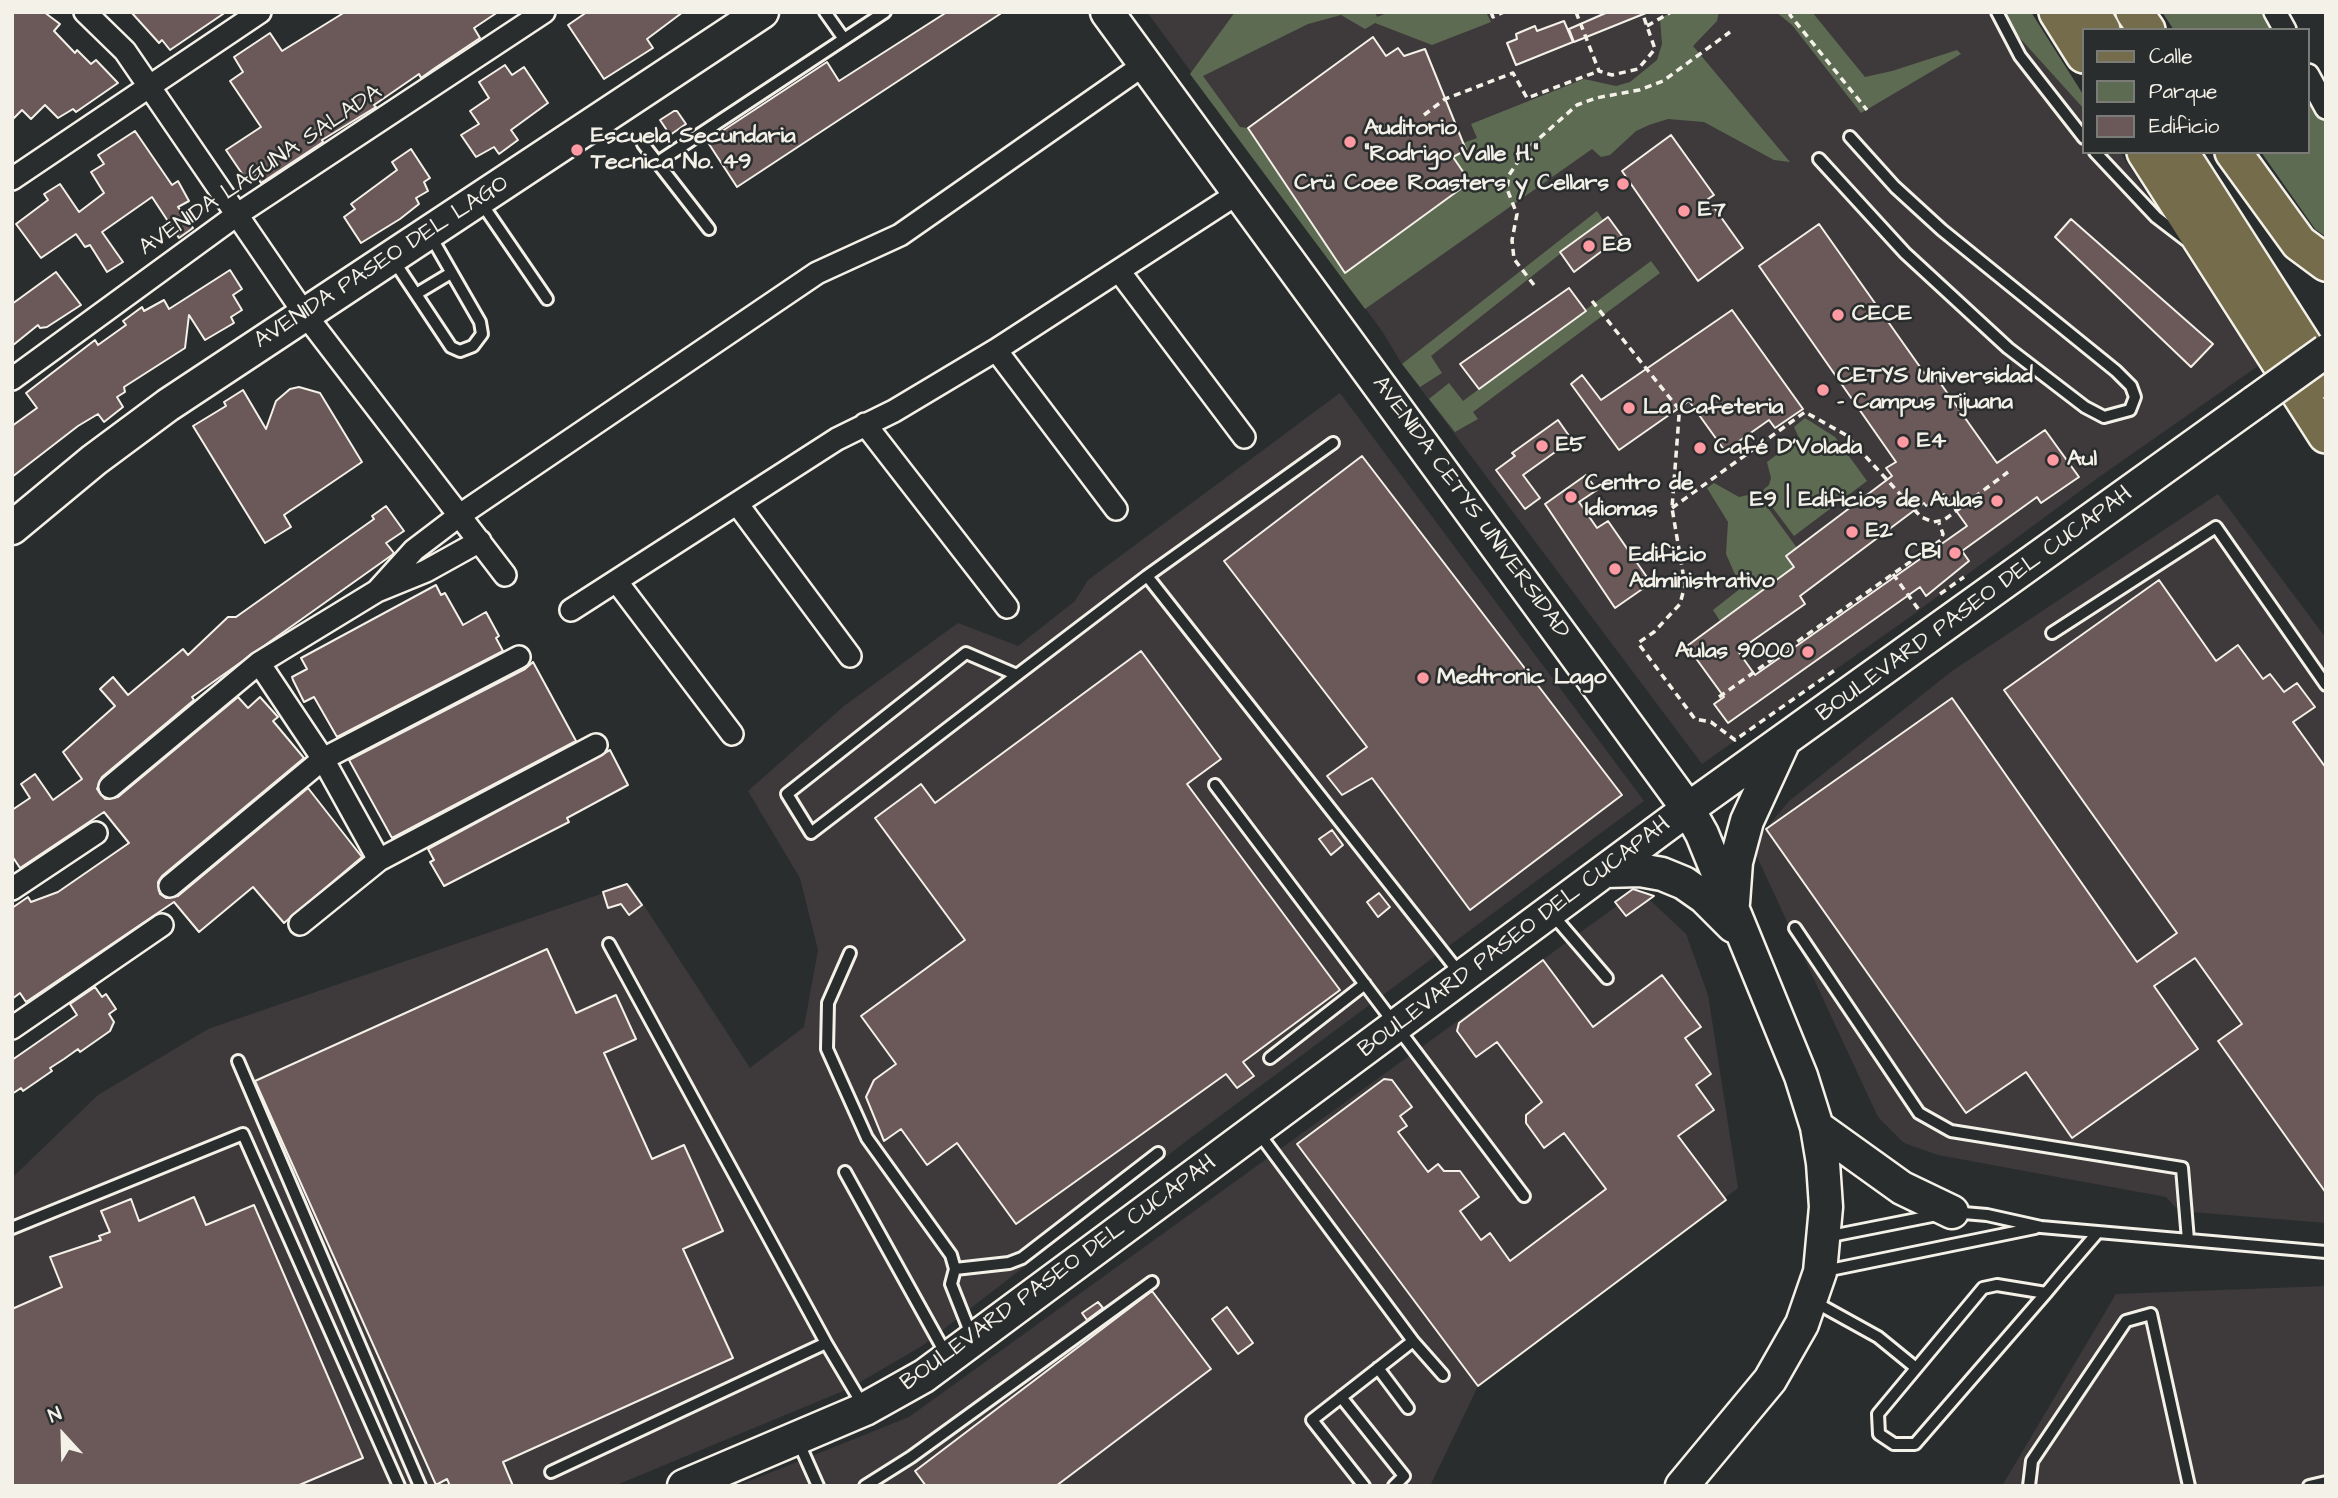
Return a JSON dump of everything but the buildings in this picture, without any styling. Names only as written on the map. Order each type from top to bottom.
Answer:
[{"type":"main road","name":"AVENIDA PASEO DEL LAGO","points":[[12,528],[94,460],[169,405],[304,313],[762,12]]},
{"type":"main road","name":"AVENIDA CETYS UNIVERSIDAD","points":[[1107,12],[1688,809],[1702,834],[1801,1076],[1816,1127],[1826,1207],[1815,1286],[1802,1324],[1770,1380],[1682,1486]]},
{"type":"main road","points":[[2057,12],[2082,52]]},
{"type":"main road","points":[[2091,12],[2101,28]]},
{"type":"main road","points":[[2134,12],[2146,28]]},
{"type":"main road","points":[[2146,154],[2326,435]]},
{"type":"main road","points":[[2181,154],[2326,380]]},
{"type":"main road","points":[[2235,154],[2299,243],[2326,263]]},
{"type":"main road","name":"BOULEVARD PASEO DEL CUCAPAH","points":[[684,1486],[865,1409],[924,1376],[1688,809],[1782,745],[2326,351]]},
{"type":"main road","points":[[1737,923],[1736,862],[1747,821],[1782,745]]},
{"type":"main road","points":[[1606,871],[1640,870],[1662,874],[1684,883],[1737,923]]},
{"type":"main road","points":[[1816,1127],[1902,1188],[1952,1212]]},
{"type":"street","points":[[85,12],[125,51],[304,313],[505,575]]},
{"type":"street","points":[[17,167],[260,12]]},
{"type":"street","name":"AVENIDA LAGUNA SALADA","points":[[12,379],[238,214],[544,12]]},
{"type":"street","points":[[2275,12],[2284,28]]},
{"type":"street","points":[[377,591],[414,550],[460,514],[817,273],[900,235],[1145,64]]},
{"type":"street","points":[[2310,79],[2326,108]]},
{"type":"street","points":[[571,610],[865,424],[894,411],[996,350],[1240,192]]},
{"type":"street","points":[[1119,271],[1244,437]]},
{"type":"street","points":[[996,350],[1116,509]]},
{"type":"street","points":[[865,424],[1007,607]]},
{"type":"street","points":[[738,505],[850,656]]},
{"type":"street","points":[[110,787],[259,663],[377,591],[426,571],[480,541]]},
{"type":"street","points":[[617,582],[732,734]]},
{"type":"street","points":[[170,886],[323,759],[519,656]]},
{"type":"street","points":[[259,663],[323,759],[379,860]]},
{"type":"street","points":[[300,924],[379,860],[596,745]]},
{"type":"street","points":[[12,889],[96,833]]},
{"type":"street","points":[[12,1028],[162,925]]},
{"type":"lane","points":[[825,12],[844,39]]},
{"type":"lane","points":[[658,162],[885,12]]},
{"type":"lane","points":[[1997,12],[2020,56],[2082,135]]},
{"type":"lane","points":[[1819,159],[1905,253],[2008,348],[2085,407],[2104,417],[2130,410],[2135,397],[2131,386],[2116,371],[1942,230],[1895,187],[1850,137]]},
{"type":"lane","points":[[643,144],[709,229]]},
{"type":"lane","points":[[2097,154],[2156,217],[2212,260]]},
{"type":"lane","points":[[479,199],[547,299]]},
{"type":"lane","points":[[391,256],[451,347],[460,351],[473,346],[482,334],[480,322],[428,232]]},
{"type":"lane","points":[[416,294],[451,272]]},
{"type":"lane","points":[[1017,675],[965,653],[787,794],[811,833],[1147,576],[1333,443]]},
{"type":"lane","points":[[2052,633],[2216,527],[2326,685]]},
{"type":"lane","points":[[1147,576],[1463,977]]},
{"type":"lane","points":[[1215,785],[1524,1196]]},
{"type":"lane","points":[[1550,912],[1607,978]]},
{"type":"lane","points":[[1795,928],[1919,1113],[1951,1131],[2182,1168],[2188,1240]]},
{"type":"lane","points":[[610,944],[826,1343],[865,1409]]},
{"type":"lane","points":[[850,953],[828,1003],[827,1049],[867,1138],[951,1255],[955,1269],[951,1284],[961,1349]]},
{"type":"lane","points":[[1270,1058],[1365,984]]},
{"type":"lane","points":[[238,1061],[421,1486]]},
{"type":"lane","points":[[1256,1130],[1413,1341],[1443,1375]]},
{"type":"lane","points":[[12,1228],[243,1134],[399,1486]]},
{"type":"lane","points":[[955,1269],[1009,1263],[1022,1258],[1158,1153]]},
{"type":"lane","points":[[845,1172],[961,1349]]},
{"type":"lane","points":[[1823,1238],[1952,1212],[1987,1215],[2042,1227],[2326,1252]]},
{"type":"lane","points":[[1815,1286],[2042,1227]]},
{"type":"lane","points":[[2046,1293],[1997,1285],[1983,1288],[1878,1414],[1879,1434],[1894,1444],[1914,1444],[2046,1293],[2098,1232]]},
{"type":"lane","points":[[865,1486],[911,1457],[1152,1282]]},
{"type":"lane","points":[[1815,1286],[1916,1368]]},
{"type":"lane","points":[[2029,1486],[2032,1461],[2126,1321],[2151,1314],[2189,1486]]},
{"type":"lane","points":[[1364,1486],[1312,1420],[1413,1341]]},
{"type":"lane","points":[[551,1472],[826,1343]]},
{"type":"lane","points":[[1378,1368],[1409,1408]]},
{"type":"lane","points":[[1341,1397],[1404,1476],[1394,1486]]},
{"type":"lane","points":[[796,1439],[818,1486]]},
{"type":"lane","points":[[2309,1486],[2326,1482]]},
{"type":"path","points":[[1491,12],[1493,17],[1504,12]]},
{"type":"path","points":[[1576,12],[1599,71]]},
{"type":"path","points":[[1424,115],[1445,99],[1513,73],[1527,98],[1599,71],[1625,74],[1648,61],[1655,49],[1642,12]]},
{"type":"path","points":[[1647,26],[1671,12]]},
{"type":"path","points":[[1791,12],[1790,15],[1867,110]]},
{"type":"path","points":[[1534,285],[1514,259],[1512,240],[1517,214],[1507,189],[1509,176],[1526,149],[1577,105],[1652,86],[1730,32]]},
{"type":"path","points":[[1592,301],[1678,408],[1680,424],[1672,508],[1685,585],[1680,604],[1654,632],[1638,643],[1695,719],[1711,723],[1735,740],[1843,664]]},
{"type":"path","points":[[1672,508],[1809,412],[1846,435],[1921,517],[1939,523]]},
{"type":"path","points":[[1939,523],[2008,472]]},
{"type":"path","points":[[1719,697],[1941,540],[1943,534],[1939,523]]},
{"type":"path","points":[[1894,574],[1919,610]]},
{"type":"path","points":[[1937,597],[1964,576]]},
{"type":"path","points":[[1913,614],[1928,603]]},
{"type":"shaded area","name":"CETYS Universidad - Campus Tijuana","points":[[1147,12],[2031,12],[2082,93],[2082,154],[2121,154],[2258,366],[2099,477],[1907,619],[1702,764],[1402,364],[1382,331]]},
{"type":"shaded area","points":[[1340,393],[1644,801],[1189,1139],[922,1346],[848,1389],[614,1486],[12,1486],[12,1178],[98,1095],[208,1029],[630,884],[750,1068],[804,1027],[818,950],[800,878],[748,791],[844,706],[958,623],[1018,646],[1075,601],[1088,580]]},
{"type":"shaded area","points":[[2218,494],[2326,638],[2326,1223],[2179,1211],[2166,1197],[1938,1155],[1904,1143],[1878,1117],[1752,846],[1789,801],[1952,671]]},
{"type":"shaded area","points":[[1628,898],[1651,901],[1686,934],[1708,995],[1738,1188],[1480,1382],[1430,1486],[737,1486],[909,1417]]},
{"type":"shaded area","points":[[2326,1286],[2326,1486],[2002,1486],[2116,1294]]},
{"type":"green space","points":[[1235,12],[1375,12],[1377,17],[1389,12],[1486,12],[1491,22],[1432,45],[1375,23],[1365,29],[1341,15],[1308,24],[1203,76],[1240,127],[1248,128],[1345,273],[1470,183],[1453,157],[1463,143],[1477,138],[1471,124],[1584,79],[1616,86],[1630,82],[1657,60],[1662,44],[1660,19],[1671,12],[1719,12],[1717,21],[1693,46],[1790,162],[1774,160],[1704,122],[1668,119],[1649,125],[1636,131],[1610,155],[1601,157],[1592,149],[1365,309],[1190,74]]},
{"type":"green space","points":[[1776,12],[1812,12],[1865,77],[1957,50],[1961,54],[1861,113],[1792,25]]},
{"type":"green space","points":[[2005,12],[2031,12],[2082,93],[2082,107],[2018,36]]},
{"type":"green space","points":[[2162,12],[2270,12],[2279,28],[2173,28]]},
{"type":"green space","points":[[2310,82],[2326,110],[2326,237],[2315,229],[2262,154],[2310,154]]},
{"type":"green space","points":[[1597,211],[1603,220],[1431,356],[1442,373],[1420,387],[1402,364]]},
{"type":"green space","points":[[1651,261],[1660,273],[1473,412],[1478,419],[1455,432],[1429,399],[1449,383],[1463,401]]},
{"type":"green space","points":[[1805,418],[1835,437],[1867,481],[1794,536],[1761,492],[1769,485],[1771,478],[1767,462],[1799,438],[1794,427]]},
{"type":"green space","points":[[1714,483],[1739,497],[1757,493],[1797,548],[1794,567],[1720,621],[1713,610],[1741,588],[1726,554],[1728,522],[1707,488]]},
{"type":"place","name":"Auditorio “Rodrigo Valle H.”","points":[[1350,142]]},
{"type":"place","name":"Escuela Secundaria Tecnica No. 49","points":[[577,150]]},
{"type":"place","name":"Crü Coee Roasters y Cellars","points":[[1623,184]]},
{"type":"place","name":"E7","points":[[1684,211]]},
{"type":"place","name":"E8","points":[[1589,246]]},
{"type":"place","name":"CECE","points":[[1838,315]]},
{"type":"place","name":"CETYS Universidad - Campus Tijuana","points":[[1823,390]]},
{"type":"place","name":"La Cafeteria","points":[[1629,408]]},
{"type":"place","name":"E4","points":[[1903,442]]},
{"type":"place","name":"E5","points":[[1542,446]]},
{"type":"place","name":"Café D'Volada","points":[[1700,448]]},
{"type":"place","name":"Aul","points":[[2053,460]]},
{"type":"place","name":"Centro de Idiomas","points":[[1571,497]]},
{"type":"place","name":"E9 | Edificios de Aulas","points":[[1997,501]]},
{"type":"place","name":"E2","points":[[1852,532]]},
{"type":"place","name":"CBI","points":[[1955,553]]},
{"type":"place","name":"Edificio Administrativo","points":[[1615,569]]},
{"type":"place","name":"Aulas 9000","points":[[1808,652]]},
{"type":"place","name":"Medtronic Lago","points":[[1423,678]]}]
